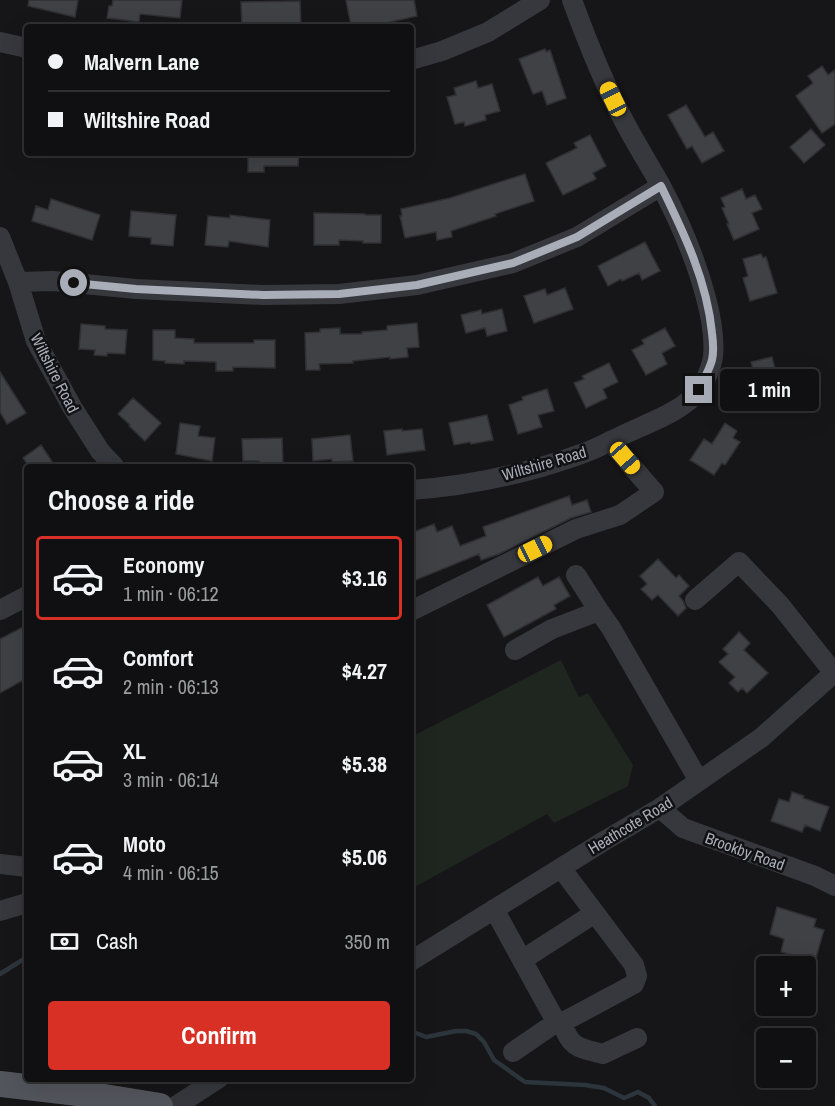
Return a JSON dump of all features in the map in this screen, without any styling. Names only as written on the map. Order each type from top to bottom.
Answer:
[{"type":"main road","points":[[0,1084],[86,1094],[160,1106]]},
{"type":"street","points":[[414,59],[442,51],[488,32],[540,0]]},
{"type":"street","points":[[18,282],[53,281],[136,289],[263,295],[339,294],[417,285],[513,263],[577,237],[661,186],[603,78],[572,0]]},
{"type":"street","points":[[0,42],[24,47]]},
{"type":"street","name":"Wiltshire Road","points":[[414,490],[482,481],[539,467],[586,452],[666,415],[686,403],[699,390],[713,359],[710,314],[700,277],[661,186]]},
{"type":"street","name":"Wiltshire Road","points":[[0,237],[18,282],[36,341],[72,407],[100,451],[112,464]]},
{"type":"street","points":[[414,610],[576,529],[620,515],[654,492],[610,441]]},
{"type":"street","points":[[695,600],[739,562],[780,605],[834,672]]},
{"type":"street","points":[[576,575],[611,628],[699,781]]},
{"type":"street","points":[[0,610],[24,598]]},
{"type":"street","points":[[515,650],[552,629],[598,611]]},
{"type":"street","name":"Heathcote Road","points":[[414,958],[660,808],[761,738],[834,672]]},
{"type":"street","name":"Brookby Road","points":[[660,808],[684,828],[815,876],[835,886]]},
{"type":"street","points":[[0,864],[24,867]]},
{"type":"street","points":[[494,909],[554,1018],[566,1021],[634,984],[637,976],[634,965],[561,868]]},
{"type":"street","points":[[0,911],[24,904]]},
{"type":"street","points":[[522,960],[595,913]]},
{"type":"street","points":[[560,1021],[576,1047],[603,1054],[637,1038]]},
{"type":"street","points":[[513,1052],[560,1021]]},
{"type":"street","points":[[176,1106],[213,1082]]},
{"type":"shaded area","points":[[561,660],[579,697],[588,693],[633,765],[628,786],[554,823],[547,814],[414,887],[414,735]]},
{"type":"building","points":[[29,0],[78,0],[75,17],[28,6]]},
{"type":"building","points":[[113,0],[182,0],[180,18],[140,14],[139,22],[107,18],[109,6],[112,6]]},
{"type":"building","points":[[346,0],[414,0],[417,16],[381,24],[351,24]]},
{"type":"building","points":[[300,1],[301,24],[242,24],[241,2]]},
{"type":"building","points":[[545,49],[546,52],[550,50],[566,98],[547,105],[542,91],[533,94],[519,59]]},
{"type":"building","points":[[822,66],[828,75],[835,70],[835,124],[822,133],[796,96],[813,83],[808,76]]},
{"type":"building","points":[[476,81],[478,88],[492,84],[500,111],[485,115],[486,120],[465,126],[464,122],[455,124],[447,97],[456,95],[454,88]]},
{"type":"building","points":[[686,105],[705,137],[713,132],[724,151],[702,163],[692,146],[687,149],[668,115]]},
{"type":"building","points":[[811,129],[825,145],[804,163],[790,147]]},
{"type":"building","points":[[590,135],[606,166],[593,173],[596,179],[563,195],[546,163],[577,148],[574,143]]},
{"type":"building","points":[[248,156],[299,156],[298,166],[264,166],[264,172],[248,172]]},
{"type":"building","points":[[525,174],[534,201],[451,231],[452,237],[437,240],[436,232],[405,238],[400,216],[402,216],[401,209],[450,198]]},
{"type":"building","points":[[742,189],[746,199],[755,195],[762,209],[752,213],[759,229],[734,240],[722,208],[725,207],[721,198]]},
{"type":"building","points":[[51,199],[100,215],[92,240],[32,221],[36,206],[48,210]]},
{"type":"building","points":[[131,211],[176,215],[173,246],[151,244],[151,238],[129,236]]},
{"type":"building","points":[[314,213],[381,215],[381,243],[339,240],[339,245],[314,245]]},
{"type":"building","points":[[230,215],[270,220],[268,247],[229,241],[228,247],[205,245],[208,216],[230,218]]},
{"type":"building","points":[[645,242],[660,271],[642,280],[639,273],[608,286],[598,266]]},
{"type":"building","points":[[761,254],[763,258],[766,257],[777,293],[750,301],[743,278],[748,276],[743,259]]},
{"type":"building","points":[[565,288],[573,309],[534,323],[524,296],[545,289],[547,295]]},
{"type":"building","points":[[502,309],[507,331],[487,336],[485,328],[466,333],[461,315],[481,310],[482,314]]},
{"type":"building","points":[[417,323],[419,347],[407,348],[408,357],[319,364],[320,370],[306,370],[305,333],[320,332],[320,329],[340,328],[340,334],[362,334],[362,332],[387,330],[387,326]]},
{"type":"building","points":[[81,324],[105,326],[105,329],[127,330],[125,354],[94,355],[95,350],[79,349]]},
{"type":"building","points":[[665,328],[675,346],[662,353],[667,364],[646,375],[632,350],[644,344],[642,340]]},
{"type":"building","points":[[153,330],[175,330],[175,338],[194,339],[194,343],[254,343],[254,340],[275,340],[275,368],[233,367],[233,371],[216,371],[216,362],[184,361],[184,364],[153,360]]},
{"type":"building","points":[[772,357],[782,396],[750,403],[744,380],[755,377],[751,362]]},
{"type":"building","points":[[609,363],[618,382],[603,389],[607,398],[586,408],[574,383],[584,379],[582,376]]},
{"type":"building","points":[[0,372],[26,413],[7,424],[0,412]]},
{"type":"building","points":[[547,389],[554,411],[538,415],[542,427],[518,434],[509,405],[523,400],[522,397]]},
{"type":"building","points":[[133,398],[161,423],[145,441],[118,414]]},
{"type":"building","points":[[487,415],[493,440],[454,445],[449,423]]},
{"type":"building","points":[[180,423],[200,426],[198,436],[215,438],[212,461],[176,454]]},
{"type":"building","points":[[725,423],[737,431],[733,438],[740,442],[725,465],[722,463],[714,475],[690,460],[704,439],[712,444]]},
{"type":"building","points":[[402,429],[402,431],[422,429],[425,450],[387,455],[384,431]]},
{"type":"building","points":[[350,435],[353,461],[332,462],[332,459],[313,461],[312,439]]},
{"type":"building","points":[[282,438],[283,463],[243,461],[242,439]]},
{"type":"building","points":[[41,445],[54,464],[28,464],[23,458]]},
{"type":"building","points":[[569,496],[572,505],[587,500],[591,512],[571,518],[499,554],[481,560],[479,554],[414,581],[414,532],[434,524],[437,532],[452,526],[460,546],[486,536],[483,527]]},
{"type":"building","points":[[658,559],[676,578],[679,575],[689,586],[679,596],[686,608],[678,616],[658,595],[652,600],[641,589],[647,584],[640,576]]},
{"type":"building","points":[[538,577],[543,586],[559,577],[570,596],[554,605],[556,609],[504,637],[487,605]]},
{"type":"building","points":[[24,627],[24,680],[0,693],[0,639]]},
{"type":"building","points":[[739,632],[750,643],[744,650],[768,673],[747,693],[742,688],[738,692],[729,683],[735,677],[719,662],[728,654],[723,649]]},
{"type":"building","points":[[792,792],[829,807],[820,831],[805,825],[802,832],[771,821],[779,799],[789,802]]},
{"type":"building","points":[[777,907],[816,919],[814,927],[824,930],[816,958],[781,952],[784,939],[770,934]]},
{"type":"waterway","points":[[0,974],[24,959]]},
{"type":"waterway","points":[[414,1032],[426,1037],[456,1031],[476,1034],[484,1042],[494,1060],[525,1082],[604,1088],[624,1098],[638,1092],[649,1098],[655,1106]]},
{"type":"route","points":[[74,283],[136,289],[263,295],[339,294],[417,285],[513,263],[577,237],[661,186],[700,277],[710,314],[713,359],[699,390]]}]
